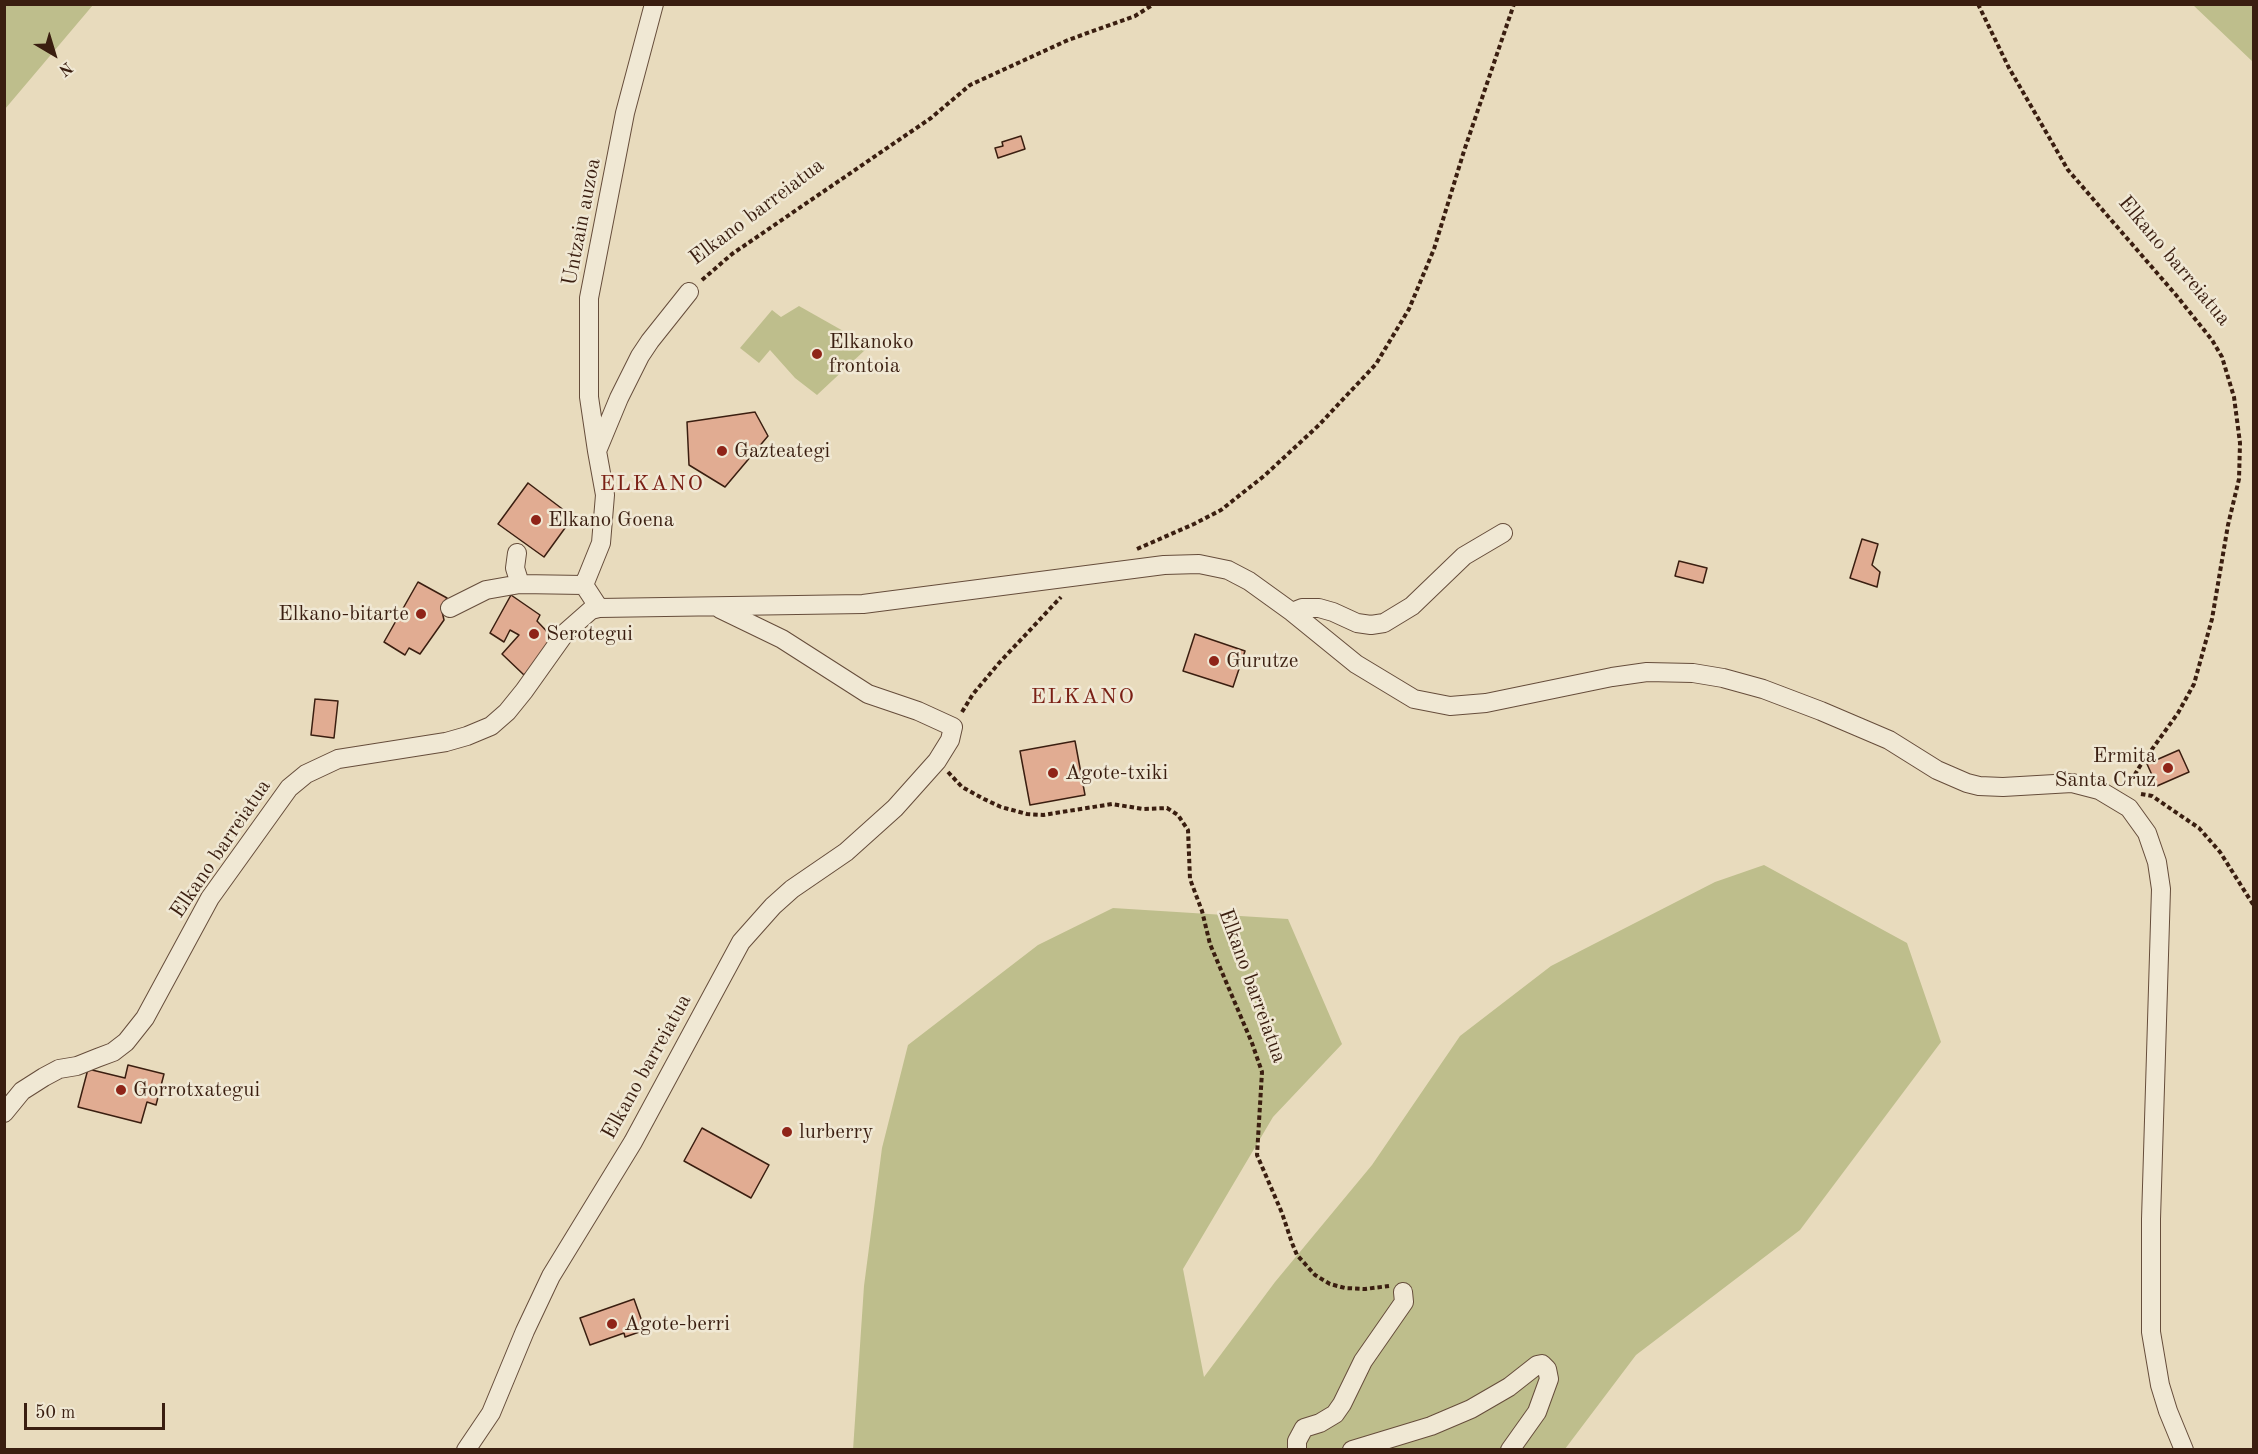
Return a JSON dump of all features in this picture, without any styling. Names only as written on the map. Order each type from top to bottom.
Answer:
[{"type":"street","name":"Untzain auzoa","points":[[597,451],[589,397],[590,298],[625,113],[654,4]]},
{"type":"street","name":"Elkano barreiatua","points":[[597,451],[619,398],[640,356],[689,292]]},
{"type":"street","points":[[584,585],[600,543],[605,495],[597,451]]},
{"type":"street","points":[[1292,612],[1302,608],[1319,608],[1358,623],[1371,625],[1384,623],[1412,606],[1464,556],[1503,533]]},
{"type":"street","points":[[517,553],[515,568],[520,584]]},
{"type":"street","points":[[584,585],[599,608],[863,604],[1164,565],[1199,564],[1228,570],[1249,581],[1292,612],[1356,664],[1414,699],[1450,706],[1486,703],[1624,675],[1647,672],[1693,673],[1723,678],[1763,689],[1821,711],[1889,740],[1937,770],[1967,783],[2003,787],[2072,783],[2123,796],[2146,833],[2157,862],[2161,889],[2151,1219],[2151,1332],[2160,1385],[2184,1449]]},
{"type":"street","points":[[450,608],[486,590],[520,584],[584,585]]},
{"type":"street","points":[[712,607],[782,639],[868,694],[928,715],[953,727]]},
{"type":"street","name":"Elkano barreiatua","points":[[4,1113],[22,1091],[44,1077],[59,1069],[77,1066],[113,1052],[126,1042],[145,1018],[210,898],[289,788],[306,774],[338,759],[446,742],[490,726],[507,712],[524,691],[566,632],[591,610],[599,608]]},
{"type":"street","name":"Elkano barreiatua","points":[[466,1449],[491,1413],[551,1276],[633,1142],[741,942],[764,914],[792,889],[846,852],[877,826],[909,794],[938,761],[950,740],[953,727]]},
{"type":"street","points":[[1297,1449],[1297,1441],[1304,1428],[1320,1424],[1335,1414],[1342,1404],[1363,1361],[1404,1302],[1403,1292]]},
{"type":"street","points":[[1352,1449],[1431,1426],[1509,1387],[1531,1369],[1542,1364],[1547,1369],[1549,1379],[1537,1412],[1510,1449]]},
{"type":"path","name":"Elkano barreiatua","points":[[689,292],[732,254],[931,118],[970,85],[1068,40],[1135,16],[1154,4]]},
{"type":"path","points":[[1135,550],[1221,510],[1264,476],[1319,425],[1377,364],[1408,309],[1434,249],[1464,151],[1514,4]]},
{"type":"path","name":"Elkano barreiatua","points":[[1978,4],[2009,68],[2068,170],[2176,294],[2212,340],[2222,357],[2234,397],[2240,443],[2239,479],[2228,525],[2212,620],[2194,684],[2178,713],[2140,766],[2123,796]]},
{"type":"path","points":[[953,727],[973,694],[1061,597]]},
{"type":"path","name":"Elkano barreiatua","points":[[938,761],[962,787],[1015,812],[1043,815],[1112,804],[1143,809],[1167,808],[1178,815],[1188,830],[1190,879],[1202,911],[1209,944],[1252,1043],[1262,1072],[1257,1155],[1297,1255],[1316,1275],[1330,1284],[1365,1289],[1384,1286],[1397,1287],[1403,1292]]},
{"type":"path","points":[[2123,796],[2152,796],[2199,828],[2220,852],[2253,906]]},
{"type":"green space","points":[[4,5],[93,5],[5,109]]},
{"type":"green space","points":[[2193,5],[2253,5],[2253,62]]},
{"type":"green space","name":"Elkanoko frontoia","points":[[799,306],[845,332],[865,350],[817,395],[795,378],[770,350],[759,363],[740,348],[772,310],[781,317]]},
{"type":"green space","points":[[1764,865],[1907,943],[1941,1042],[1800,1230],[1636,1355],[1565,1449],[853,1450],[864,1286],[882,1148],[908,1045],[1038,945],[1113,908],[1288,919],[1342,1044],[1273,1117],[1183,1269],[1204,1377],[1275,1282],[1372,1165],[1460,1036],[1551,966],[1715,882]]},
{"type":"building","points":[[1021,136],[1025,149],[998,158],[995,148],[1003,146],[1002,142]]},
{"type":"building","name":"Gazteategi","points":[[755,412],[768,436],[725,487],[689,465],[687,422]]},
{"type":"building","name":"Elkano Goena","points":[[528,483],[573,517],[544,557],[498,524]]},
{"type":"building","points":[[1862,539],[1878,544],[1872,565],[1880,572],[1877,587],[1850,578]]},
{"type":"building","points":[[1679,561],[1707,568],[1703,583],[1675,576]]},
{"type":"building","name":"Elkano-bitarte","points":[[418,582],[447,598],[441,607],[444,620],[420,654],[409,648],[405,655],[384,642]]},
{"type":"building","name":"Serotegui","points":[[511,595],[540,615],[537,621],[556,641],[524,675],[502,654],[519,635],[510,630],[504,642],[490,633]]},
{"type":"building","name":"Gurutze","points":[[1195,634],[1245,651],[1233,687],[1183,671]]},
{"type":"building","points":[[315,699],[338,701],[334,738],[311,735]]},
{"type":"building","name":"Agote-txiki","points":[[1075,741],[1085,795],[1030,805],[1020,751]]},
{"type":"building","name":"Ermita Santa Cruz","points":[[2179,750],[2189,772],[2157,786],[2147,764]]},
{"type":"building","name":"Gorrotxategui","points":[[128,1065],[164,1074],[156,1105],[147,1102],[141,1123],[78,1107],[88,1069],[125,1078]]},
{"type":"building","points":[[702,1128],[769,1165],[751,1198],[684,1161]]},
{"type":"building","name":"Agote-berri","points":[[634,1299],[645,1330],[625,1337],[624,1333],[590,1345],[580,1318]]},
{"type":"place","name":"Elkanoko frontoia","points":[[817,354]]},
{"type":"place","name":"Gazteategi","points":[[722,451]]},
{"type":"place","name":"Elkano Goena","points":[[536,520]]},
{"type":"place","name":"Elkano-bitarte","points":[[421,614]]},
{"type":"place","name":"Serotegui","points":[[534,634]]},
{"type":"place","name":"Gurutze","points":[[1214,661]]},
{"type":"place","name":"Ermita Santa Cruz","points":[[2168,768]]},
{"type":"place","name":"Agote-txiki","points":[[1053,773]]},
{"type":"place","name":"Gorrotxategui","points":[[121,1090]]},
{"type":"place","name":"lurberry","points":[[787,1132]]},
{"type":"place","name":"Agote-berri","points":[[612,1324]]},
{"type":"district","name":"ELKANO","points":[[652,484]]},
{"type":"district","name":"ELKANO","points":[[1083,697]]}]
